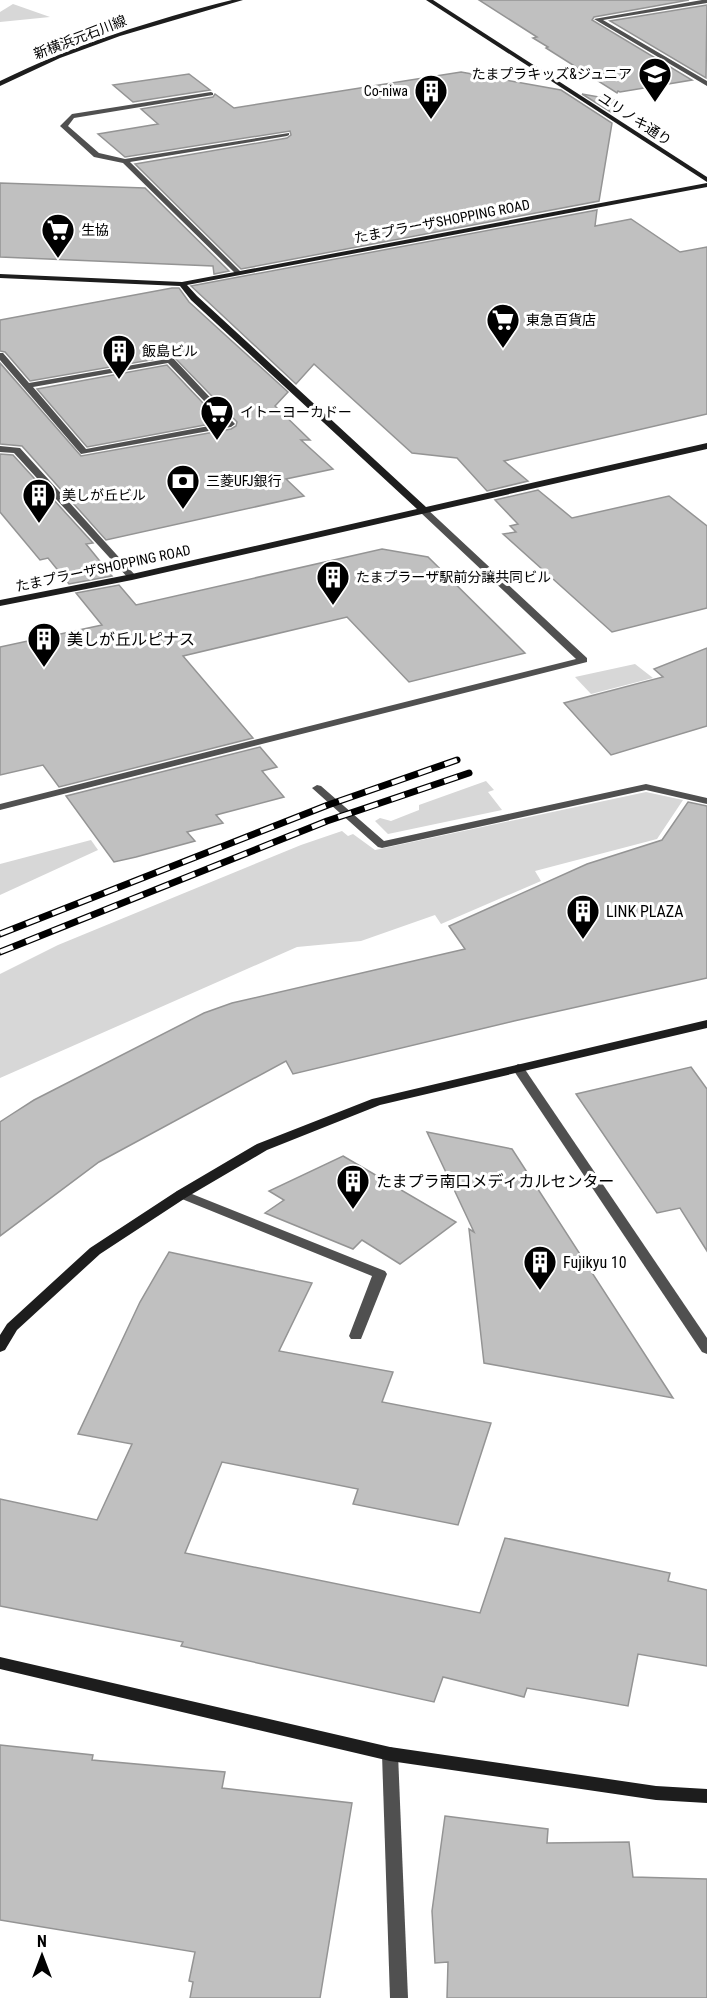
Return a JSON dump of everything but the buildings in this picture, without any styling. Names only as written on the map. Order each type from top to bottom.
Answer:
[{"type":"street","name":"新横浜元石川線","points":[[0,84],[91,43],[240,0]]},
{"type":"street","name":"ユリノキ通り","points":[[429,0],[707,180]]},
{"type":"street","points":[[707,1],[597,19],[707,84]]},
{"type":"street","points":[[211,94],[72,116],[64,126],[97,155],[125,161],[287,134]]},
{"type":"street","points":[[125,161],[237,273]]},
{"type":"street","name":"たまプラーザSHOPPING ROAD","points":[[0,276],[182,284],[707,185]]},
{"type":"street","points":[[0,807],[583,660],[182,284]]},
{"type":"street","points":[[0,355],[26,386],[84,452],[231,424],[170,360],[26,386]]},
{"type":"street","name":"たまプラーザSHOPPING ROAD","points":[[0,603],[132,577],[707,446]]},
{"type":"street","points":[[0,449],[17,450],[132,577]]},
{"type":"street","points":[[317,788],[382,844],[645,787],[707,801]]},
{"type":"street","points":[[0,1347],[12,1327],[95,1251],[182,1194],[262,1147],[376,1102],[707,1024]]},
{"type":"street","points":[[518,1068],[707,1349]]},
{"type":"street","points":[[182,1194],[380,1274],[356,1336]]},
{"type":"street","points":[[0,1663],[390,1754],[656,1793],[707,1796]]},
{"type":"street","points":[[390,1754],[399,1998]]},
{"type":"shaded area","points":[[13,4],[50,17],[0,22],[0,12]]},
{"type":"shaded area","points":[[635,664],[653,678],[591,694],[575,677]]},
{"type":"shaded area","points":[[486,781],[494,790],[488,792],[502,810],[388,834],[375,821],[380,818],[391,821],[419,810],[419,805]]},
{"type":"shaded area","points":[[646,792],[683,800],[657,839],[535,871],[541,881],[441,924],[435,915],[361,941],[297,947],[0,1078],[0,974],[58,945],[301,845],[342,831],[348,836],[353,834],[375,850]]},
{"type":"shaded area","points":[[91,840],[98,850],[0,895],[0,864]]},
{"type":"railway","points":[[0,934],[328,805],[457,760]]},
{"type":"railway","points":[[0,952],[327,821],[469,773]]},
{"type":"place","name":"たまプラキッズ&ジュニア","points":[[655,103]]},
{"type":"place","name":"Co-niwa","points":[[431,120]]},
{"type":"place","name":"生協","points":[[58,259]]},
{"type":"place","name":"東急百貨店","points":[[503,349]]},
{"type":"place","name":"飯島ビル","points":[[119,380]]},
{"type":"place","name":"イトーヨーカドー","points":[[217,441]]},
{"type":"place","name":"三菱UFJ銀行","points":[[183,510]]},
{"type":"place","name":"美しが丘ビル","points":[[39,524]]},
{"type":"place","name":"たまプラーザ駅前分譲共同ビル","points":[[333,606]]},
{"type":"place","name":"美しが丘ルピナス","points":[[44,668]]},
{"type":"place","name":"LINK PLAZA","points":[[583,940]]},
{"type":"place","name":"たまプラ南口メディカルセンター","points":[[353,1210]]},
{"type":"place","name":"Fujikyu 10","points":[[540,1291]]}]
